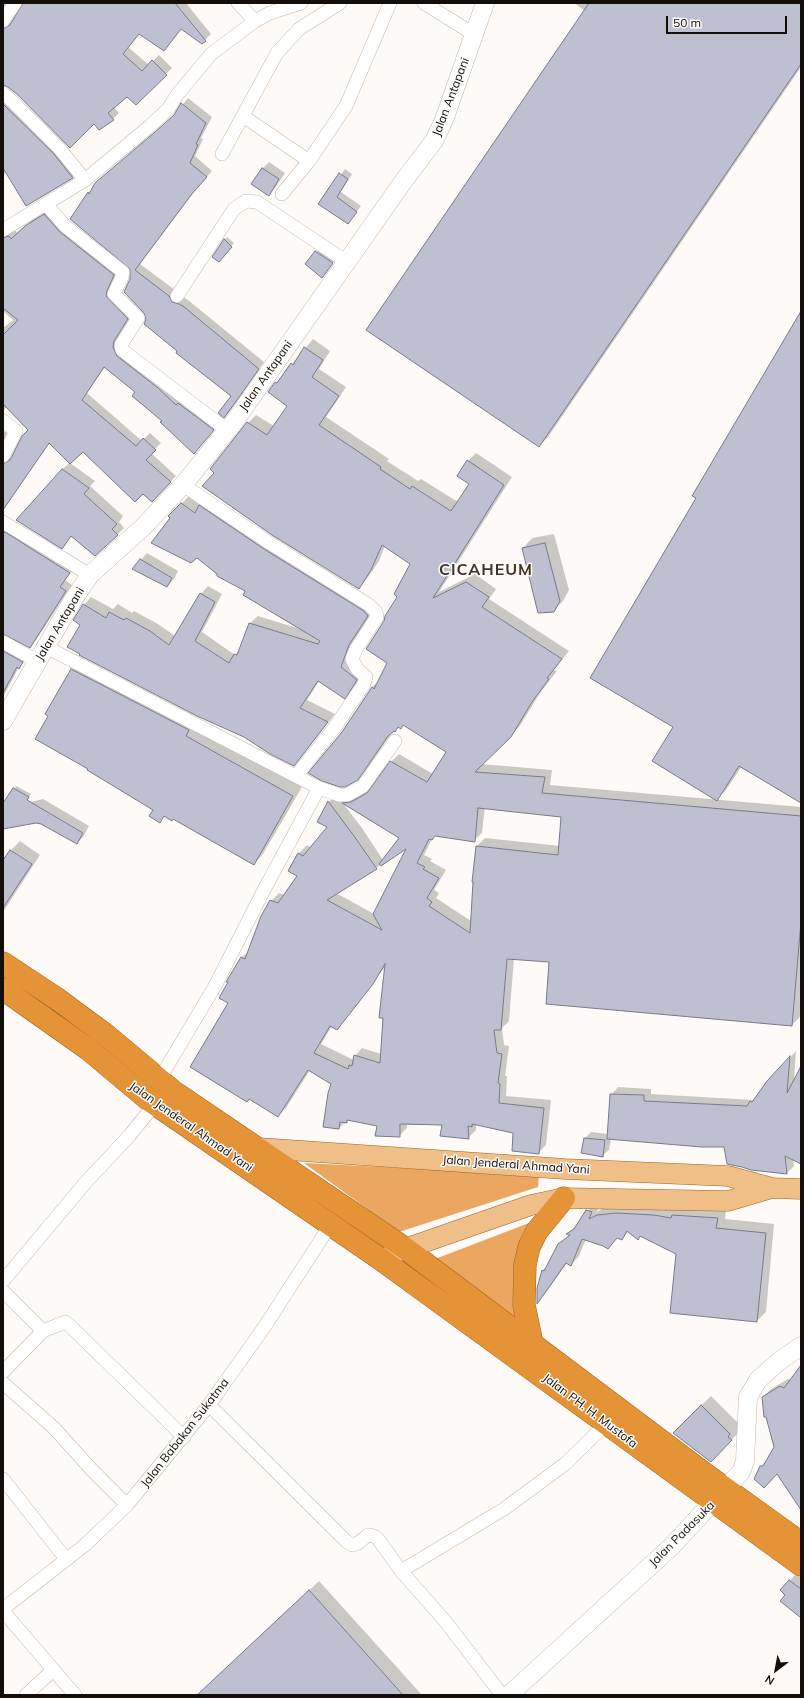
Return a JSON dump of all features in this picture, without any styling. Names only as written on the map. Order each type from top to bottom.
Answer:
[{"type":"highway","name":"Jalan Jenderal Ahmad Yani","points":[[3,963],[56,998],[106,1035],[159,1080],[406,1249]]},
{"type":"highway","name":"Jalan Jenderal Ahmad Yani","points":[[3,989],[88,1049],[155,1104],[379,1258]]},
{"type":"highway","points":[[532,1343],[524,1305],[525,1265],[537,1230],[564,1198]]},
{"type":"highway","name":"Jalan PH. H. Mustofa","points":[[406,1249],[532,1343],[720,1496],[801,1565]]},
{"type":"highway","name":"Jalan PH. H. Mustofa","points":[[379,1258],[509,1351],[606,1424],[720,1496],[801,1543]]},
{"type":"main road","name":"Jalan Jenderal Ahmad Yani","points":[[259,1148],[565,1168],[728,1176],[772,1188],[801,1189]]},
{"type":"main road","points":[[564,1198],[565,1168]]},
{"type":"main road","name":"Jalan Jenderal Ahmad Yani","points":[[379,1258],[531,1205],[564,1198],[728,1201],[772,1188]]},
{"type":"street","points":[[3,21],[15,3]]},
{"type":"street","points":[[238,3],[255,21]]},
{"type":"street","points":[[3,230],[85,180],[150,126],[168,109],[177,95],[211,54],[255,21],[270,13],[301,3]]},
{"type":"street","points":[[222,154],[277,54],[298,29],[340,3]]},
{"type":"street","points":[[282,194],[309,161],[346,106],[390,3]]},
{"type":"street","points":[[424,3],[475,35]]},
{"type":"street","name":"Jalan Antapani","points":[[3,721],[73,600],[90,575],[143,527],[183,485],[227,430],[405,178],[434,141],[443,124],[485,3]]},
{"type":"street","points":[[3,93],[59,148],[85,180]]},
{"type":"street","points":[[243,116],[309,161]]},
{"type":"street","points":[[177,296],[234,209],[246,201],[257,202],[347,262]]},
{"type":"street","points":[[46,204],[65,226],[123,272],[114,294],[138,318],[121,345],[122,350],[227,430]]},
{"type":"street","points":[[3,421],[16,432],[3,456]]},
{"type":"street","points":[[183,485],[268,542],[369,605],[376,612],[377,617],[356,648],[352,659],[357,669],[366,677],[364,684],[335,727],[296,776]]},
{"type":"street","points":[[3,522],[90,575]]},
{"type":"street","points":[[3,642],[42,654],[319,788],[339,795],[347,795],[363,786],[396,741]]},
{"type":"street","points":[[159,1080],[215,986],[265,888],[319,788]]},
{"type":"street","points":[[3,1281],[86,1182],[130,1135],[155,1104]]},
{"type":"street","name":"Jalan Babakan Sukatma","points":[[3,1610],[85,1545],[127,1505],[209,1405],[265,1326],[330,1224]]},
{"type":"street","points":[[3,1291],[43,1330]]},
{"type":"street","points":[[3,1372],[43,1330],[65,1322],[184,1437]]},
{"type":"street","name":"Jalan Padasuka","points":[[509,1695],[671,1547],[741,1472],[745,1461],[748,1396],[758,1380],[778,1362],[801,1346]]},
{"type":"street","points":[[3,1383],[54,1428],[91,1469],[127,1505]]},
{"type":"street","points":[[209,1405],[346,1541],[352,1545],[368,1536],[374,1536],[401,1571],[445,1622],[502,1695]]},
{"type":"street","points":[[401,1571],[504,1509],[565,1464],[606,1424]]},
{"type":"street","points":[[3,1479],[66,1559]]},
{"type":"street","points":[[3,1610],[75,1695]]},
{"type":"street","points":[[26,1695],[53,1670]]},
{"type":"shaded area","points":[[304,1163],[539,1175],[538,1187],[399,1232]]},
{"type":"shaded area","points":[[529,1223],[521,1237],[516,1255],[514,1274],[520,1324],[435,1259]]},
{"type":"building","points":[[23,3],[175,3],[206,41],[202,44],[181,29],[164,51],[139,34],[123,54],[142,71],[152,60],[167,75],[136,105],[127,97],[108,113],[114,120],[99,130],[94,124],[70,148],[18,95],[3,85],[3,29],[10,25]]},
{"type":"building","points":[[589,3],[801,3],[801,64],[539,447],[366,330]]},
{"type":"building","points":[[181,103],[206,123],[196,144],[198,145],[190,163],[207,177],[191,195],[135,270],[169,296],[172,302],[183,306],[259,369],[224,418],[218,413],[231,396],[176,353],[177,351],[144,324],[146,319],[144,313],[124,292],[130,279],[130,269],[70,219],[88,192],[89,194],[95,183],[174,115]]},
{"type":"building","points":[[3,104],[53,153],[73,178],[26,206],[3,168]]},
{"type":"building","points":[[262,168],[279,179],[269,196],[251,184]]},
{"type":"building","points":[[339,173],[348,179],[337,197],[357,212],[348,224],[318,204]]},
{"type":"building","points":[[44,214],[60,232],[114,275],[106,296],[128,319],[114,341],[113,347],[117,356],[158,388],[176,405],[178,403],[214,430],[194,454],[160,422],[162,421],[132,396],[135,392],[104,367],[82,400],[136,446],[143,438],[156,450],[146,460],[171,482],[152,502],[143,494],[135,502],[83,452],[70,464],[49,443],[3,510],[3,464],[10,460],[22,436],[28,430],[3,404],[3,335],[18,320],[3,308],[3,238],[9,236],[11,239],[25,226]]},
{"type":"building","points":[[224,239],[232,247],[219,262],[212,257]]},
{"type":"building","points":[[315,251],[333,263],[322,278],[305,264]]},
{"type":"building","points":[[801,311],[801,803],[739,766],[717,801],[652,761],[673,727],[590,678],[696,498],[692,496]]},
{"type":"building","points":[[304,347],[323,360],[312,377],[339,396],[319,425],[381,467],[380,469],[410,489],[412,486],[451,511],[469,484],[457,476],[467,460],[504,485],[433,598],[466,582],[489,597],[482,607],[562,659],[547,678],[549,679],[532,702],[511,737],[475,772],[545,777],[542,793],[801,816],[801,922],[792,1026],[546,1004],[549,962],[507,959],[501,1030],[494,1030],[497,1053],[502,1054],[498,1083],[500,1084],[499,1103],[544,1108],[539,1154],[512,1151],[513,1133],[472,1124],[472,1127],[468,1126],[469,1139],[440,1136],[442,1125],[400,1124],[400,1137],[375,1136],[377,1126],[347,1120],[347,1123],[340,1122],[339,1129],[323,1127],[328,1093],[331,1084],[308,1070],[278,1117],[249,1099],[247,1102],[190,1067],[228,1003],[219,998],[228,982],[226,982],[241,957],[245,959],[261,916],[270,900],[278,903],[297,876],[288,871],[298,853],[303,856],[327,827],[317,822],[328,801],[377,869],[327,900],[382,930],[373,914],[406,849],[381,866],[379,864],[399,838],[342,803],[351,802],[367,793],[390,761],[427,782],[446,752],[403,725],[401,729],[398,727],[395,732],[394,731],[388,736],[358,780],[345,787],[340,787],[322,781],[308,773],[342,732],[372,687],[374,689],[387,663],[366,649],[397,597],[394,594],[410,564],[382,545],[371,570],[359,589],[272,535],[202,486],[214,473],[210,469],[247,422],[267,435],[287,406],[268,392],[275,382],[277,383],[291,363],[293,365]],"holes":[[[478,808],[561,817],[558,855],[476,846],[472,882],[470,933],[429,906],[432,902],[427,898],[439,878],[423,869],[425,867],[417,863],[429,839],[432,840],[435,836],[475,842]],[[385,964],[379,1018],[383,1018],[380,1063],[354,1055],[352,1066],[349,1065],[348,1069],[314,1053],[330,1026],[337,1030],[373,984]]]},
{"type":"building","points":[[62,469],[89,488],[84,494],[117,524],[112,529],[118,535],[95,556],[71,536],[62,549],[16,520]]},
{"type":"building","points":[[181,503],[195,513],[199,505],[264,549],[364,611],[368,616],[349,645],[341,667],[357,680],[345,699],[318,681],[300,708],[328,722],[294,766],[270,754],[244,737],[197,716],[79,655],[80,654],[67,647],[80,625],[73,620],[83,604],[106,618],[109,612],[124,620],[126,618],[150,631],[169,645],[200,593],[215,602],[195,641],[229,663],[234,654],[237,655],[249,623],[318,644],[320,641],[243,595],[245,591],[217,576],[217,574],[197,558],[191,563],[151,543],[170,518],[168,516]]},
{"type":"building","points":[[5,532],[70,573],[60,587],[66,591],[30,648],[3,634],[3,534]]},
{"type":"building","points":[[545,543],[560,601],[554,612],[538,613],[522,548]]},
{"type":"building","points":[[140,559],[172,578],[167,587],[132,569]]},
{"type":"building","points":[[3,651],[23,662],[19,669],[17,667],[3,693]]},
{"type":"building","points":[[71,669],[189,730],[186,736],[293,796],[254,865],[173,819],[172,821],[164,816],[160,823],[149,816],[153,810],[87,770],[88,769],[35,739],[48,716],[45,714]]},
{"type":"building","points":[[13,788],[29,797],[27,800],[83,833],[77,844],[41,824],[36,823],[3,829],[3,803]]},
{"type":"building","points":[[10,850],[32,864],[3,908],[3,860]]},
{"type":"building","points":[[790,1056],[787,1093],[801,1066],[801,1164],[785,1156],[787,1174],[751,1170],[727,1164],[724,1147],[702,1147],[607,1139],[610,1094],[644,1095],[644,1101],[747,1106]]},
{"type":"building","points":[[584,1138],[605,1140],[603,1157],[581,1153]]},
{"type":"building","points":[[586,1210],[592,1212],[589,1219],[597,1215],[616,1213],[654,1215],[671,1218],[672,1215],[718,1218],[716,1228],[766,1233],[757,1322],[670,1313],[676,1254],[640,1236],[638,1240],[627,1231],[622,1240],[617,1238],[608,1249],[582,1239],[571,1266],[566,1263],[537,1304],[537,1288],[542,1270],[544,1271],[558,1244],[570,1235],[566,1234],[574,1229]]},
{"type":"building","points":[[801,1365],[801,1510],[777,1474],[764,1488],[754,1479],[760,1466],[763,1466],[774,1447],[766,1417],[764,1417],[762,1397],[780,1386],[784,1388]]},
{"type":"building","points":[[701,1405],[730,1434],[728,1437],[732,1440],[711,1462],[673,1433]]},
{"type":"building","points":[[789,1580],[801,1589],[801,1618],[780,1601],[785,1595],[780,1590]]},
{"type":"building","points":[[309,1590],[403,1695],[197,1695]]},
{"type":"district","name":"CICAHEUM","points":[[486,570]]}]
